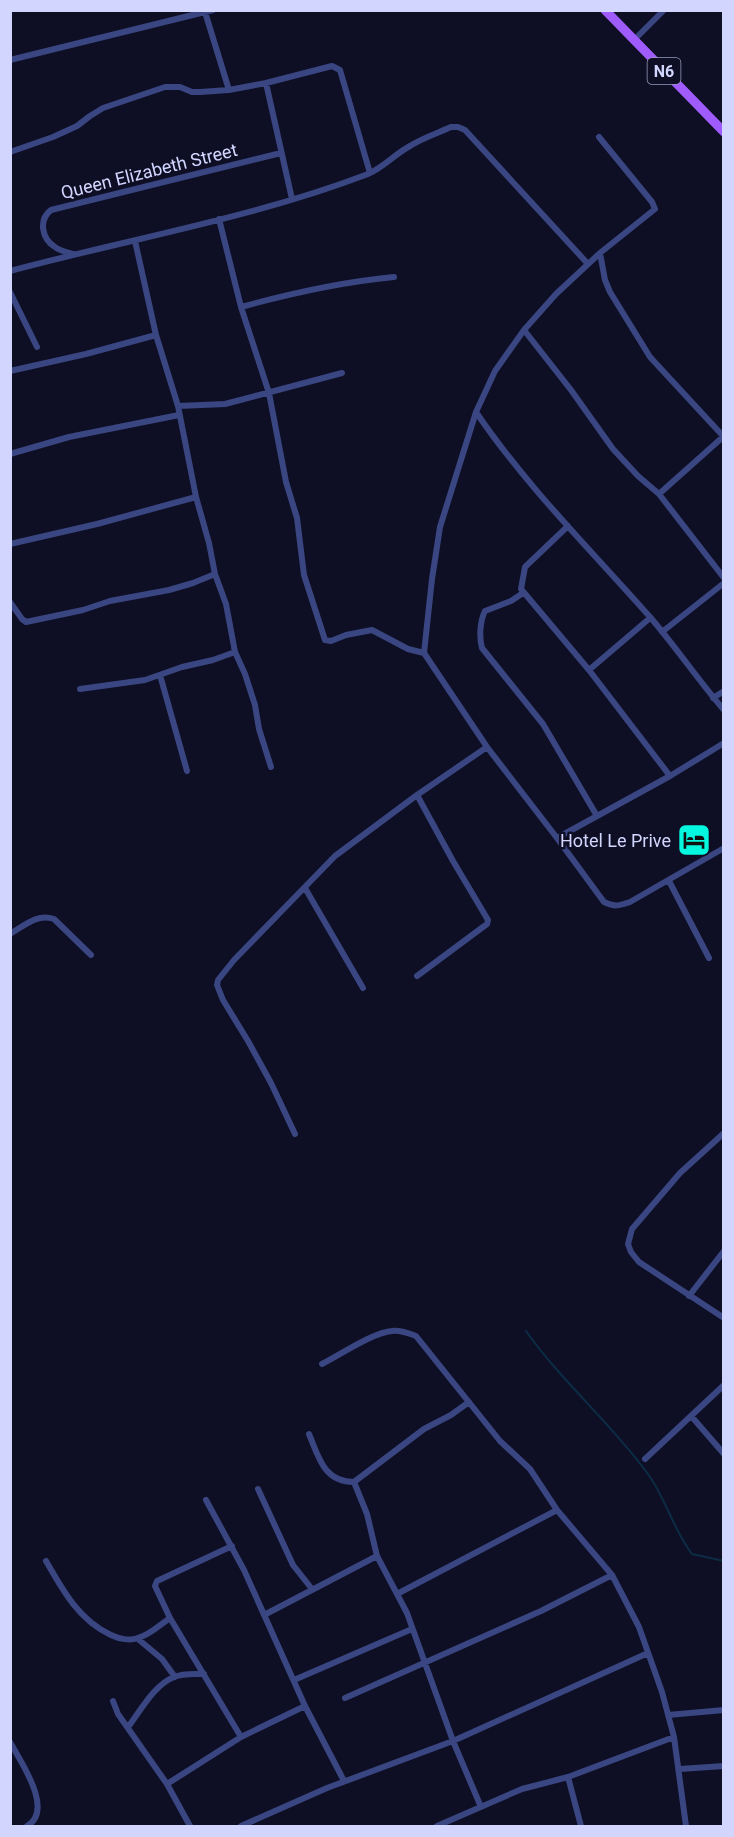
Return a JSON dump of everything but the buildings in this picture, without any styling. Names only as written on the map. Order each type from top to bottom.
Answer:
[{"type":"main road","name":"N6","points":[[605,10],[723,132]]},
{"type":"street","points":[[10,60],[213,10]]},
{"type":"street","points":[[634,40],[664,10]]},
{"type":"street","points":[[205,12],[229,90]]},
{"type":"street","points":[[10,152],[77,126],[103,108],[165,87],[180,87],[192,92],[229,90],[332,66],[340,70],[370,173]]},
{"type":"street","points":[[266,83],[292,199]]},
{"type":"street","points":[[10,271],[135,241],[292,199],[370,173],[388,163],[409,146],[452,127],[465,130],[588,264]]},
{"type":"street","points":[[599,137],[652,202],[655,209],[600,253],[556,294],[524,330],[495,370],[476,412],[440,528],[424,653],[487,747],[604,902],[612,906],[630,902],[723,848]]},
{"type":"street","name":"Queen Elizabeth Street","points":[[74,254],[52,246],[47,240],[42,221],[51,210],[281,153]]},
{"type":"street","points":[[219,219],[241,307],[269,393],[286,482],[294,505],[304,575],[325,640],[331,641],[372,630],[408,649],[424,653]]},
{"type":"street","points":[[135,241],[156,335],[178,406],[196,497],[215,574],[226,604],[235,652],[255,705],[259,729],[271,767]]},
{"type":"street","points":[[600,253],[605,280],[610,292],[650,357],[723,436],[658,494]]},
{"type":"street","points":[[241,307],[302,290],[351,281],[394,277]]},
{"type":"street","points":[[10,292],[37,347]]},
{"type":"street","points":[[524,330],[571,390],[612,448],[658,494],[723,578]]},
{"type":"street","points":[[10,371],[156,335]]},
{"type":"street","points":[[178,406],[187,404],[225,405],[342,373]]},
{"type":"street","points":[[476,412],[492,436],[662,632],[723,710]]},
{"type":"street","points":[[10,454],[69,437],[180,415]]},
{"type":"street","points":[[10,544],[97,524],[196,497]]},
{"type":"street","points":[[568,526],[525,567],[521,582],[523,593],[589,670],[670,776]]},
{"type":"street","points":[[10,602],[22,620],[26,622],[83,610],[116,600],[169,590],[215,574]]},
{"type":"street","points":[[662,632],[723,583]]},
{"type":"street","points":[[523,593],[485,611],[480,638],[482,648],[534,711],[597,816]]},
{"type":"street","points":[[589,670],[650,618]]},
{"type":"street","points":[[80,689],[134,682],[235,652]]},
{"type":"street","points":[[160,675],[187,771]]},
{"type":"street","points":[[713,698],[723,691]]},
{"type":"street","points":[[557,838],[670,776],[723,743]]},
{"type":"street","points":[[295,1134],[271,1083],[223,1000],[217,985],[221,975],[335,856],[487,747]]},
{"type":"street","points":[[417,795],[488,920],[487,924],[417,976]]},
{"type":"street","points":[[669,881],[709,958]]},
{"type":"street","points":[[305,888],[363,988]]},
{"type":"street","points":[[10,934],[42,916],[49,917],[54,919],[91,955]]},
{"type":"street","points":[[723,1133],[680,1173],[632,1229],[628,1244],[639,1262],[723,1318]]},
{"type":"street","points":[[689,1296],[723,1251]]},
{"type":"street","points":[[322,1364],[381,1333],[393,1330],[404,1331],[416,1336],[500,1441],[530,1469],[557,1510],[612,1575],[639,1628],[662,1692],[674,1737],[686,1827]]},
{"type":"street","points":[[645,1459],[692,1417],[723,1385]]},
{"type":"street","points":[[309,1434],[321,1462],[332,1477],[343,1482],[354,1482],[424,1429],[451,1415],[469,1402]]},
{"type":"street","points":[[692,1417],[723,1454]]},
{"type":"street","points":[[354,1482],[369,1519],[377,1556],[407,1613],[453,1741],[480,1807]]},
{"type":"street","points":[[258,1489],[293,1565],[312,1589]]},
{"type":"street","points":[[206,1500],[232,1546],[305,1706],[344,1781]]},
{"type":"street","points":[[397,1594],[557,1510]]},
{"type":"street","points":[[232,1546],[157,1581],[155,1586],[170,1618],[241,1737]]},
{"type":"street","points":[[264,1616],[377,1556]]},
{"type":"street","points":[[46,1561],[67,1597],[84,1617],[106,1632],[130,1640],[138,1639],[170,1618]]},
{"type":"street","points":[[345,1698],[541,1611],[612,1575]]},
{"type":"street","points":[[294,1680],[412,1629]]},
{"type":"street","points":[[138,1639],[162,1659],[175,1677]]},
{"type":"street","points":[[241,1827],[344,1781],[453,1741],[648,1653]]},
{"type":"street","points":[[128,1727],[161,1686],[182,1675],[204,1674]]},
{"type":"street","points":[[112,1701],[118,1714],[167,1784],[190,1827]]},
{"type":"street","points":[[167,1784],[241,1737],[305,1706]]},
{"type":"street","points":[[668,1715],[723,1710]]},
{"type":"street","points":[[437,1827],[522,1789],[568,1777],[674,1737]]},
{"type":"street","points":[[11,1743],[35,1790],[39,1804],[35,1819],[27,1827]]},
{"type":"street","points":[[680,1769],[723,1766]]},
{"type":"street","points":[[568,1777],[581,1827]]},
{"type":"waterway","points":[[526,1331],[555,1368],[634,1455],[660,1494],[692,1554],[724,1561]]},
{"type":"place","name":"Hotel Le Prive","points":[[694,840]]}]
